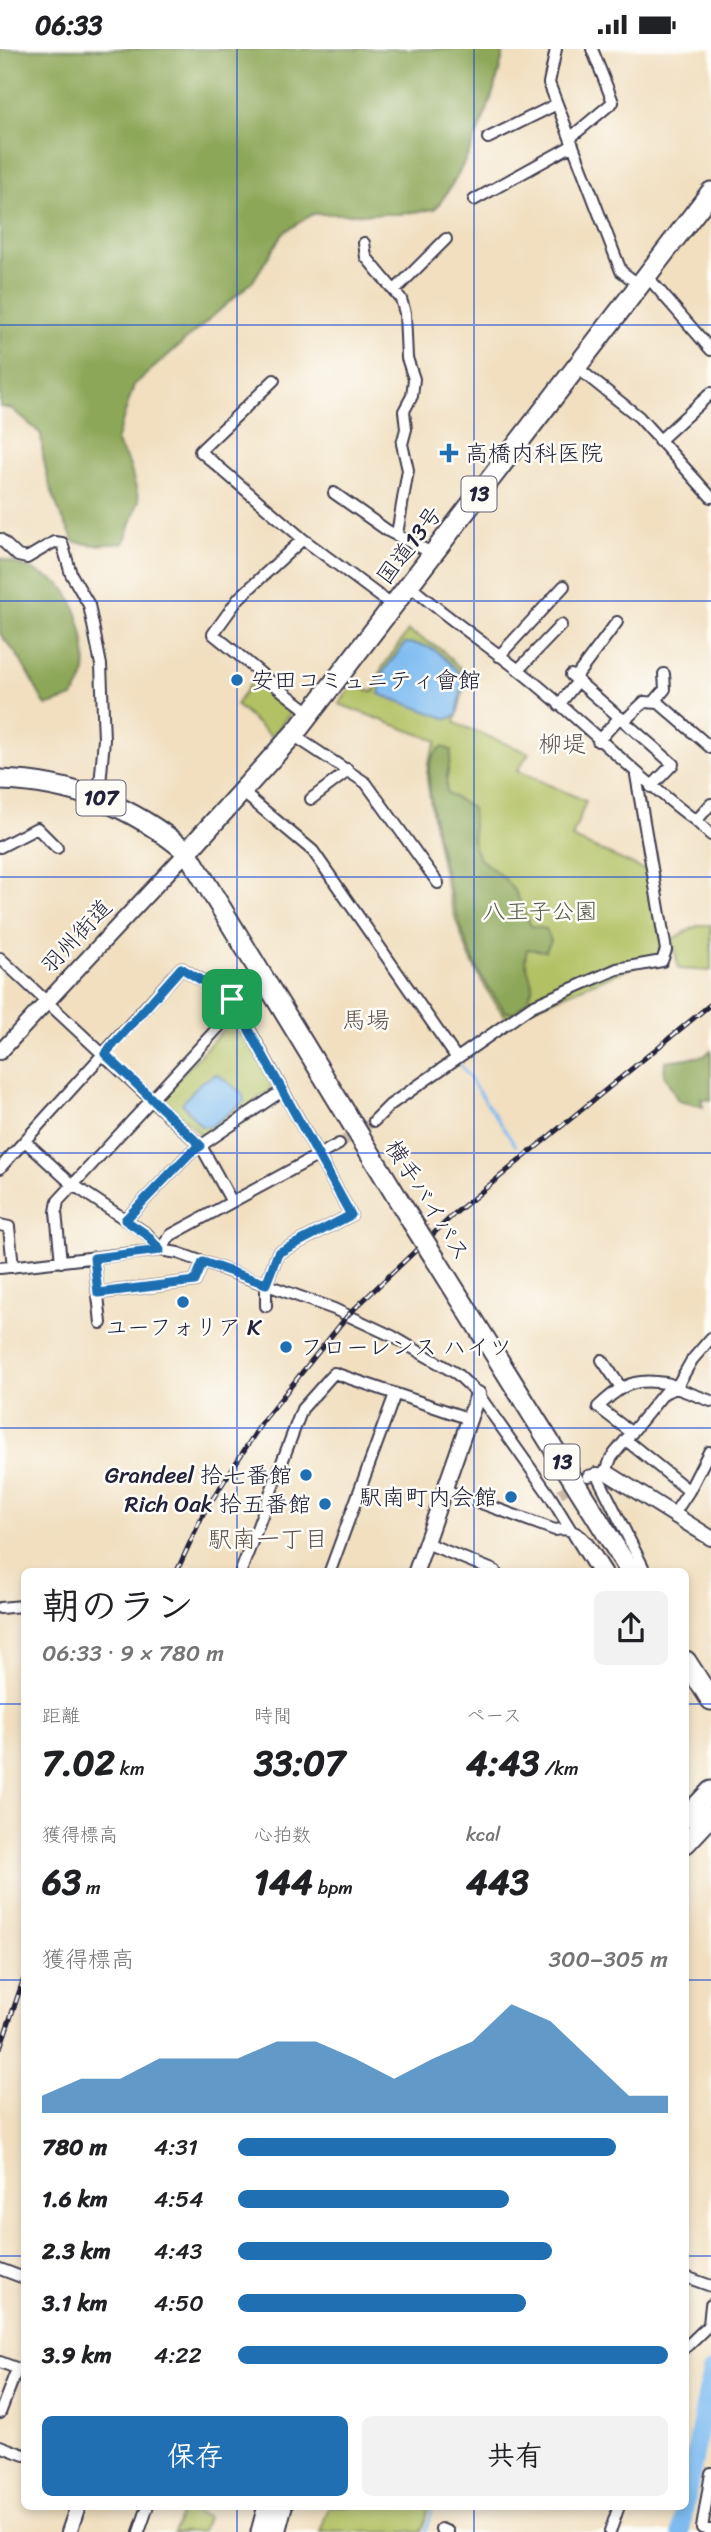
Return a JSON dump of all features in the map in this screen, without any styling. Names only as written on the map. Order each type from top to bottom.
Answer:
[{"type":"highway","name":"国道13号","points":[[187,852],[311,713],[711,192]]},
{"type":"highway","name":"107","points":[[0,782],[43,783],[99,797],[164,834],[187,852]]},
{"type":"highway","name":"横手バイパス","points":[[187,852],[436,1261],[628,1568]]},
{"type":"highway","points":[[689,1666],[711,1700]]},
{"type":"highway","points":[[689,1814],[711,1791]]},
{"type":"highway","points":[[689,1840],[711,1816]]},
{"type":"highway","points":[[261,2532],[267,2510]]},
{"type":"highway","points":[[275,2532],[281,2510]]},
{"type":"street","points":[[556,49],[548,74],[621,271],[642,280],[711,350]]},
{"type":"street","points":[[474,200],[571,141],[613,102],[592,49]]},
{"type":"street","points":[[488,138],[557,104]]},
{"type":"street","points":[[394,291],[446,239]]},
{"type":"street","points":[[364,243],[366,257],[401,299],[405,313],[407,358],[414,379],[412,396],[404,411],[406,429],[402,444],[408,470],[397,534]]},
{"type":"street","points":[[575,366],[639,417],[711,496]]},
{"type":"street","points":[[274,380],[200,451],[303,539],[393,606]]},
{"type":"street","points":[[659,441],[711,393]]},
{"type":"street","points":[[334,493],[397,534],[434,554]]},
{"type":"street","points":[[0,539],[18,556],[27,558],[54,542],[62,544],[71,575],[89,605],[101,665],[104,739],[99,797]]},
{"type":"street","points":[[303,539],[239,598],[213,634],[258,669],[270,683],[311,713]]},
{"type":"street","points":[[410,586],[518,670],[636,775],[711,835]]},
{"type":"street","points":[[499,656],[564,586]]},
{"type":"street","points":[[559,705],[575,678],[617,622]]},
{"type":"street","points":[[518,670],[561,625]]},
{"type":"street","points":[[654,702],[664,689],[664,674]]},
{"type":"street","points":[[575,678],[673,764],[651,787]]},
{"type":"street","points":[[598,741],[645,702],[654,702],[711,748]]},
{"type":"street","points":[[293,735],[366,783],[438,883]]},
{"type":"street","points":[[311,799],[347,769]]},
{"type":"street","points":[[374,1121],[390,1105],[532,1006],[617,969],[662,961],[666,950],[636,775]]},
{"type":"street","points":[[241,792],[313,851],[456,1057]]},
{"type":"street","points":[[696,821],[711,804]]},
{"type":"street","points":[[0,847],[37,828],[57,848]]},
{"type":"street","name":"羽州街道","points":[[0,1052],[187,852]]},
{"type":"street","points":[[0,958],[201,1146],[232,1202]]},
{"type":"street","points":[[0,1168],[181,968],[232,999],[351,1215],[278,1253],[266,1284],[266,1307]]},
{"type":"street","points":[[61,1262],[55,1212],[58,1201],[237,1007]]},
{"type":"street","points":[[125,1220],[190,1153],[282,1091]]},
{"type":"street","points":[[25,1141],[72,1184],[146,1234],[160,1250]]},
{"type":"street","points":[[160,1250],[172,1235],[339,1144]]},
{"type":"street","points":[[0,1225],[9,1227],[13,1267]]},
{"type":"street","points":[[0,1268],[160,1250],[203,1262],[334,1309],[392,1336],[457,1374],[478,1394],[555,1495],[567,1527],[594,1568]]},
{"type":"street","points":[[94,1258],[102,1323]]},
{"type":"street","points":[[98,1293],[195,1281],[203,1262]]},
{"type":"street","points":[[597,1473],[664,1393],[676,1388],[692,1360],[711,1338]]},
{"type":"street","points":[[602,1360],[620,1386]]},
{"type":"street","points":[[242,1568],[302,1409],[334,1373],[470,1419]]},
{"type":"street","points":[[689,1490],[598,1407],[620,1386],[641,1380],[671,1384],[711,1401]]},
{"type":"street","points":[[331,1568],[395,1394]]},
{"type":"street","points":[[417,1568],[478,1394]]},
{"type":"street","points":[[674,1514],[709,1452]]},
{"type":"street","points":[[597,1473],[674,1514],[711,1538]]},
{"type":"street","points":[[597,1473],[643,1568]]},
{"type":"street","points":[[445,1490],[555,1530],[567,1527],[581,1534],[605,1568]]},
{"type":"street","points":[[426,1543],[488,1568]]},
{"type":"street","points":[[0,1608],[21,1606]]},
{"type":"street","points":[[0,2269],[21,2277]]},
{"type":"street","points":[[689,2278],[711,2286]]},
{"type":"street","points":[[689,2340],[710,2324],[711,2305]]},
{"type":"street","points":[[0,2363],[21,2370],[0,2413]]},
{"type":"street","points":[[0,2446],[21,2454]]},
{"type":"street","points":[[705,2530],[711,2473]]},
{"type":"street","points":[[73,2531],[77,2510]]},
{"type":"street","points":[[139,2532],[147,2510]]},
{"type":"street","points":[[610,2532],[618,2510]]},
{"type":"green space","points":[[0,49],[504,49],[494,89],[478,133],[457,175],[435,209],[400,214],[313,214],[283,233],[253,281],[134,385],[116,441],[130,466],[139,500],[124,543],[95,545],[75,542],[51,490],[44,463],[41,434],[12,409],[0,407]]},
{"type":"green space","points":[[0,558],[52,579],[64,588],[74,606],[86,662],[83,678],[73,697],[46,706],[18,656],[0,634]]},
{"type":"green space","name":"八王子公園","points":[[408,631],[441,649],[467,675],[455,723],[529,753],[517,771],[586,801],[572,838],[647,871],[663,947],[660,956],[507,1018],[474,965],[451,904],[427,778],[428,762],[437,741],[339,704],[353,685],[374,692],[382,668]]},
{"type":"green space","points":[[255,676],[265,688],[295,708],[271,736],[236,705]]},
{"type":"green space","points":[[442,747],[451,750],[446,781],[447,793],[472,808],[474,847],[479,858],[505,879],[516,893],[531,926],[546,929],[551,941],[545,951],[527,949],[525,960],[533,987],[527,1001],[516,1012],[506,1012],[479,971],[465,939],[450,891],[432,810],[429,769],[435,754]]},
{"type":"green space","points":[[699,925],[711,925],[711,971],[679,969],[672,939]]},
{"type":"green space","points":[[231,1021],[238,1021],[271,1084],[270,1090],[209,1134],[200,1134],[164,1099],[164,1094]]},
{"type":"green space","points":[[711,1050],[711,1100],[701,1099],[703,1107],[678,1101],[664,1075],[665,1061],[704,1056]]},
{"type":"green space","points":[[182,2510],[207,2517],[202,2532],[174,2532]]},
{"type":"green space","points":[[328,2510],[429,2510],[421,2532],[320,2532]]},
{"type":"water","points":[[405,643],[425,646],[439,653],[464,678],[457,715],[448,719],[379,694],[384,671]]},
{"type":"water","points":[[217,1074],[242,1093],[244,1101],[210,1127],[201,1126],[182,1103],[201,1082]]},
{"type":"waterway","points":[[459,1063],[516,1146]]},
{"type":"waterway","points":[[689,2485],[711,2371]]},
{"type":"waterway","points":[[425,2532],[433,2510]]},
{"type":"waterway","points":[[681,2532],[684,2510]]},
{"type":"tunnel","points":[[339,1144],[374,1121]]},
{"type":"tunnel","points":[[560,1493],[579,1482]]},
{"type":"railway","points":[[178,1568],[203,1514],[263,1421],[348,1315],[453,1215],[711,1004]]},
{"type":"railway","points":[[0,2048],[21,1987]]},
{"type":"place","name":"高橋内科医院","points":[[449,453]]},
{"type":"place","name":"安田コミュニティ會館","points":[[237,680]]},
{"type":"place","name":"ユーフォリア K","points":[[183,1302]]},
{"type":"place","name":"フローレンス ハイツ","points":[[286,1347]]},
{"type":"place","name":"Grandeel 拾七番館","points":[[306,1475]]},
{"type":"place","name":"駅南町内会館","points":[[511,1497]]},
{"type":"place","name":"Rich Oak 拾五番館","points":[[325,1504]]},
{"type":"district","name":"柳堤","points":[[562,744]]},
{"type":"district","name":"馬場","points":[[366,1020]]},
{"type":"district","name":"駅南一丁目","points":[[268,1539]]},
{"type":"route","points":[[181,968],[232,999],[351,1215],[278,1253],[266,1284],[203,1262],[195,1281],[98,1293],[94,1258],[160,1250],[146,1234],[125,1220],[190,1153],[201,1146],[105,1054],[181,968]]}]
